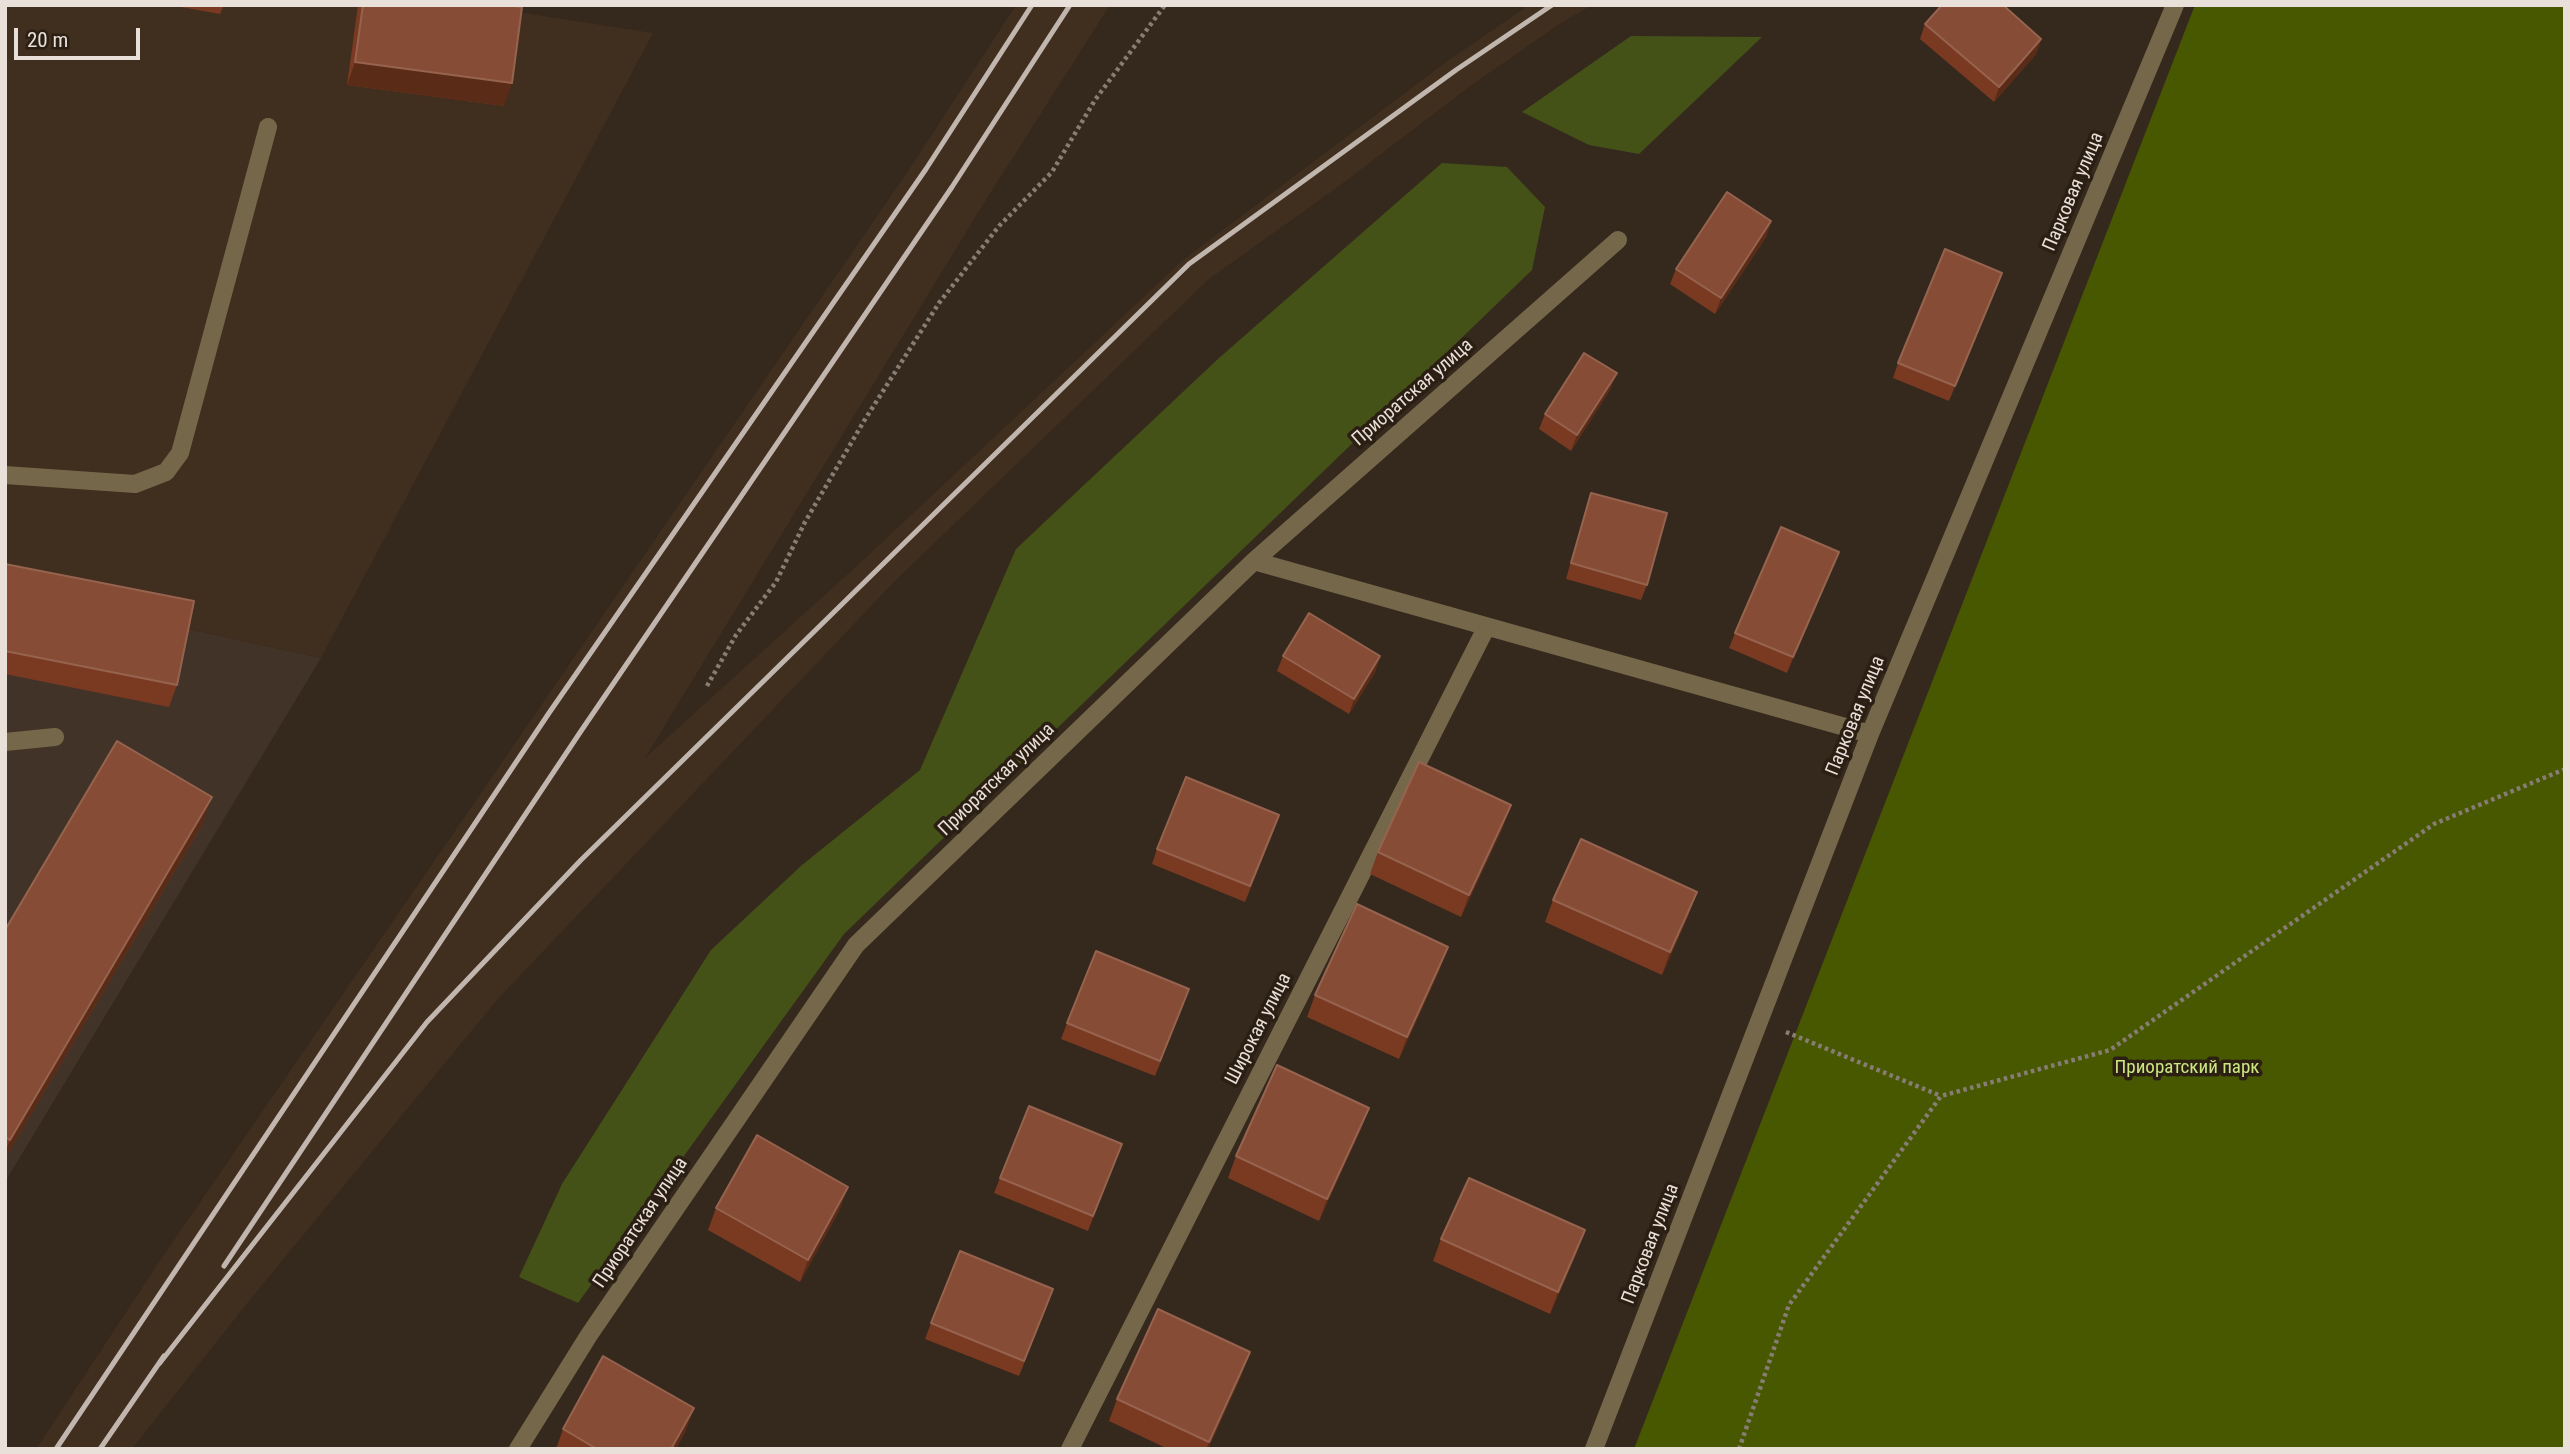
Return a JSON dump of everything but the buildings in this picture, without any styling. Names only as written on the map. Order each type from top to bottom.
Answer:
[{"type":"street","name":"Парковая улица","points":[[1594,1449],[1870,734],[2175,5]]},
{"type":"street","points":[[5,475],[135,484],[166,472],[180,453],[268,127]]},
{"type":"street","name":"Приоратская улица","points":[[518,1449],[590,1335],[856,945],[1254,561],[1618,240]]},
{"type":"street","points":[[1254,561],[1870,734]]},
{"type":"street","name":"Широкая улица","points":[[1070,1449],[1486,628]]},
{"type":"street","points":[[5,742],[55,737]]},
{"type":"path","points":[[707,686],[736,635],[776,582],[805,522],[864,421],[939,303],[999,226],[1052,172],[1095,100],[1165,5]]},
{"type":"path","points":[[1759,1021],[1941,1096],[2110,1050],[2434,824],[2565,769]]},
{"type":"path","points":[[1739,1449],[1789,1305],[1941,1096]]},
{"type":"shaded area","points":[[5,5],[473,5],[653,33],[321,658],[5,589]]},
{"type":"shaded area","points":[[1016,5],[1110,5],[984,203],[645,758],[862,561],[1183,260],[1446,62],[1529,5],[1592,5],[1561,23],[1469,87],[1342,184],[1209,279],[894,582],[497,1000],[249,1301],[132,1449],[36,1449],[161,1259],[910,168]]},
{"type":"shaded area","points":[[5,589],[321,658],[5,1182]]},
{"type":"green space","name":"Приоратский парк","points":[[2195,5],[2565,5],[2565,1449],[1634,1449]]},
{"type":"green space","points":[[1631,36],[1762,37],[1639,154],[1589,145],[1522,112]]},
{"type":"green space","points":[[1442,163],[1507,167],[1545,207],[1532,270],[844,934],[578,1303],[519,1277],[562,1184],[711,950],[802,865],[920,770],[1016,549],[1219,358]]},
{"type":"railway","points":[[56,1449],[549,713],[926,169],[1032,5]]},
{"type":"railway","points":[[224,1266],[581,731],[952,187],[1070,5]]},
{"type":"railway","points":[[159,1364],[427,1022],[581,860],[1189,264],[1456,70],[1552,5]]},
{"type":"railway","points":[[100,1449],[164,1356]]}]
